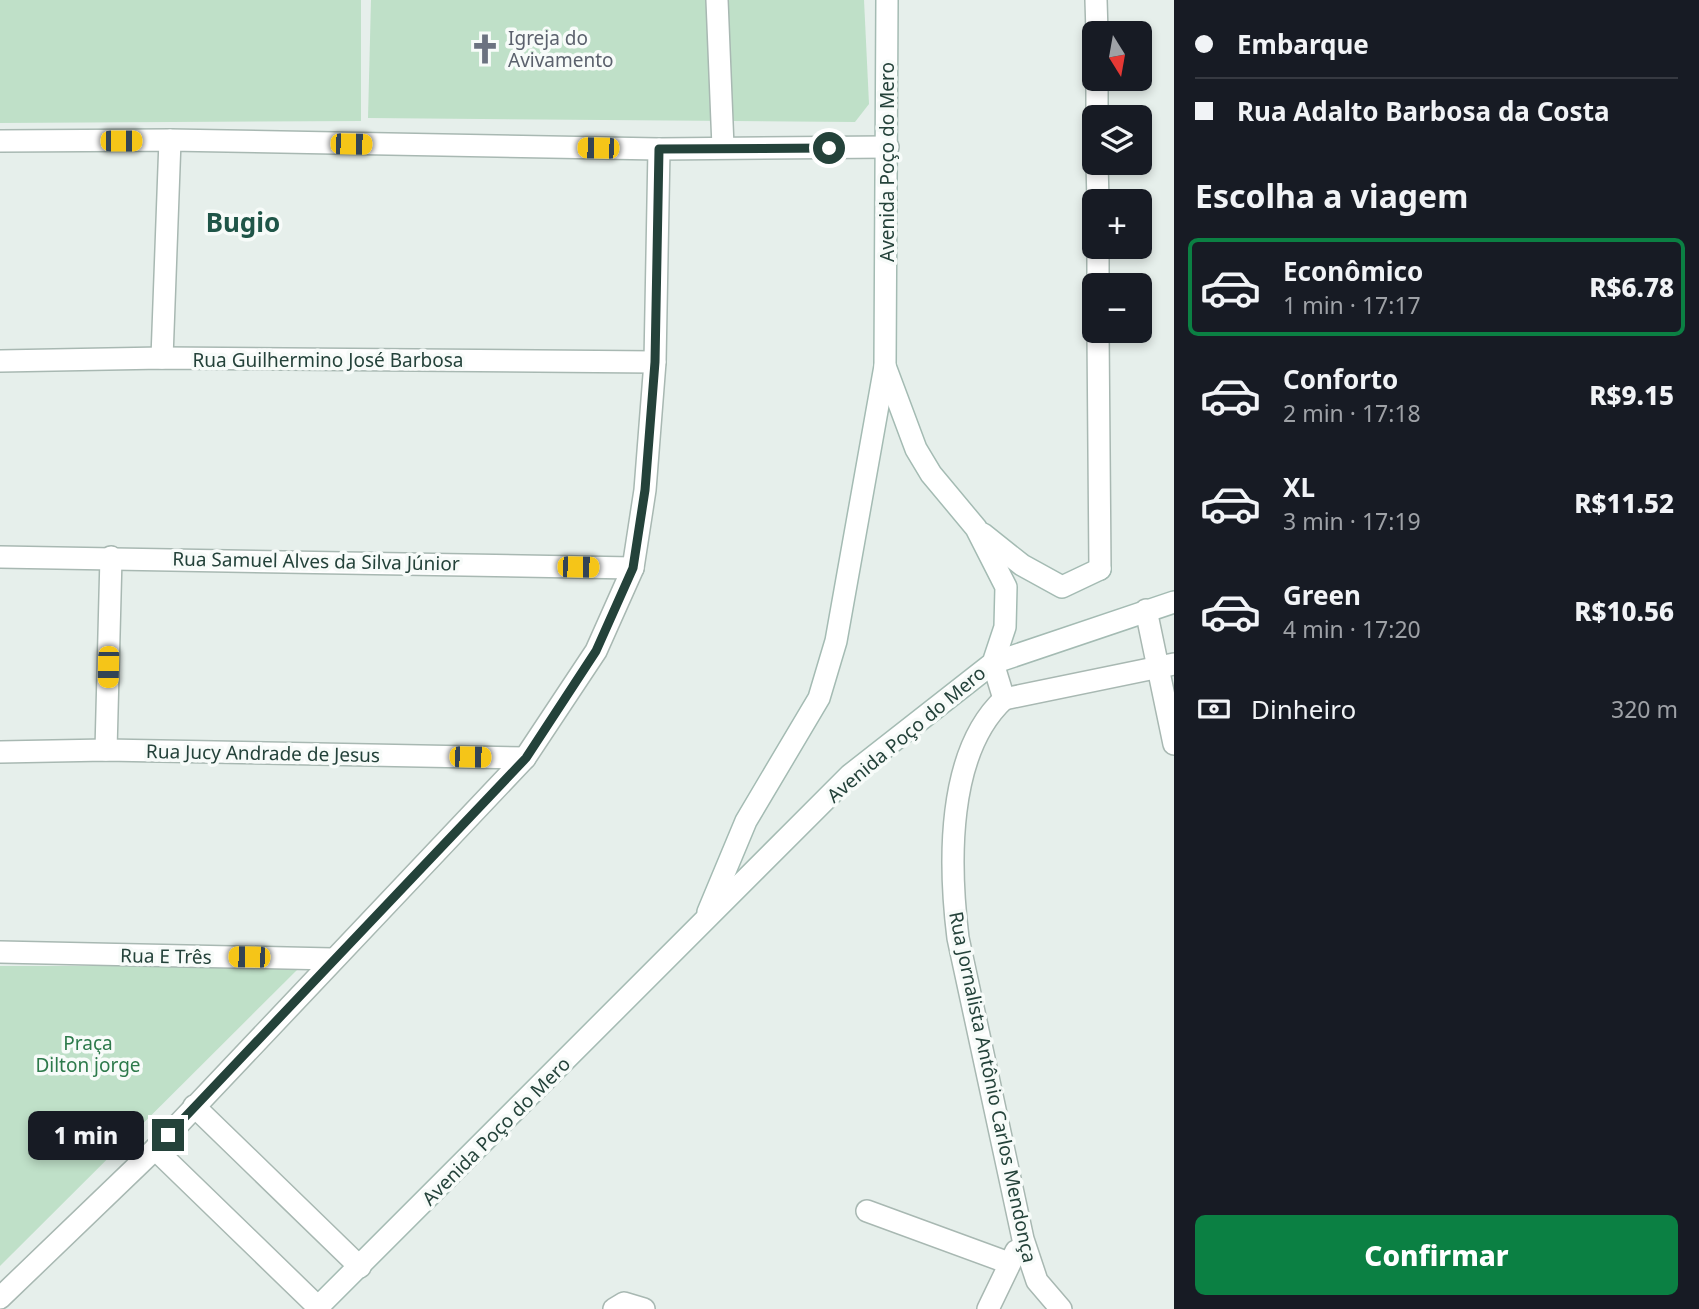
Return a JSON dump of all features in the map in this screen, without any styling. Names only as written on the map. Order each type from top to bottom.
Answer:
[{"type":"street","points":[[717,0],[723,147]]},
{"type":"street","name":"Avenida Poço do Mero","points":[[704,922],[746,821],[820,698],[836,641],[885,366],[887,0]]},
{"type":"street","points":[[1096,0],[1097,21]]},
{"type":"street","points":[[0,141],[659,149],[888,148]]},
{"type":"street","points":[[162,358],[170,141]]},
{"type":"street","points":[[0,1298],[155,1149],[332,959],[526,758],[596,651],[633,568],[645,490],[655,362],[659,149]]},
{"type":"street","points":[[976,528],[1022,565],[1062,587],[1100,569],[1098,343]]},
{"type":"street","name":"Rua Guilhermino José Barbosa","points":[[0,361],[162,358],[655,362]]},
{"type":"street","name":"Avenida Poço do Mero","points":[[317,1308],[850,775],[993,663],[1005,627],[1006,587],[976,528],[931,474],[916,449],[885,366]]},
{"type":"street","name":"Rua Samuel Alves da Silva Júnior","points":[[0,557],[633,568]]},
{"type":"street","points":[[106,750],[111,557]]},
{"type":"street","points":[[1165,666],[1004,699],[993,663],[1146,610],[1174,603]]},
{"type":"street","points":[[1146,610],[1165,666],[1174,744]]},
{"type":"street","name":"Rua Jornalista Antônio Carlos Mendonça","points":[[1004,699],[982,722],[967,758],[953,852],[953,896],[958,939],[1023,1239],[1037,1281],[1061,1309]]},
{"type":"street","name":"Rua Jucy Andrade de Jesus","points":[[0,752],[106,750],[526,758]]},
{"type":"street","name":"Rua E Três","points":[[0,952],[332,959]]},
{"type":"street","points":[[194,1105],[360,1267]]},
{"type":"street","points":[[155,1149],[317,1308]]},
{"type":"street","points":[[867,1211],[1009,1263]]},
{"type":"street","points":[[988,1309],[1023,1239]]},
{"type":"green space","points":[[0,0],[361,0],[361,121],[0,123]]},
{"type":"green space","points":[[371,0],[864,0],[869,104],[855,122],[368,118]]},
{"type":"green space","name":"Praça Dilton jorge","points":[[0,966],[301,966],[0,1266]]},
{"type":"place","name":"Igreja do Avivamento","points":[[485,49]]},
{"type":"district","name":"Bugio","points":[[243,222]]},
{"type":"route","points":[[168,1135],[332,959],[526,758],[572,692],[596,651],[633,568],[645,490],[655,362],[659,149],[829,148]]}]
